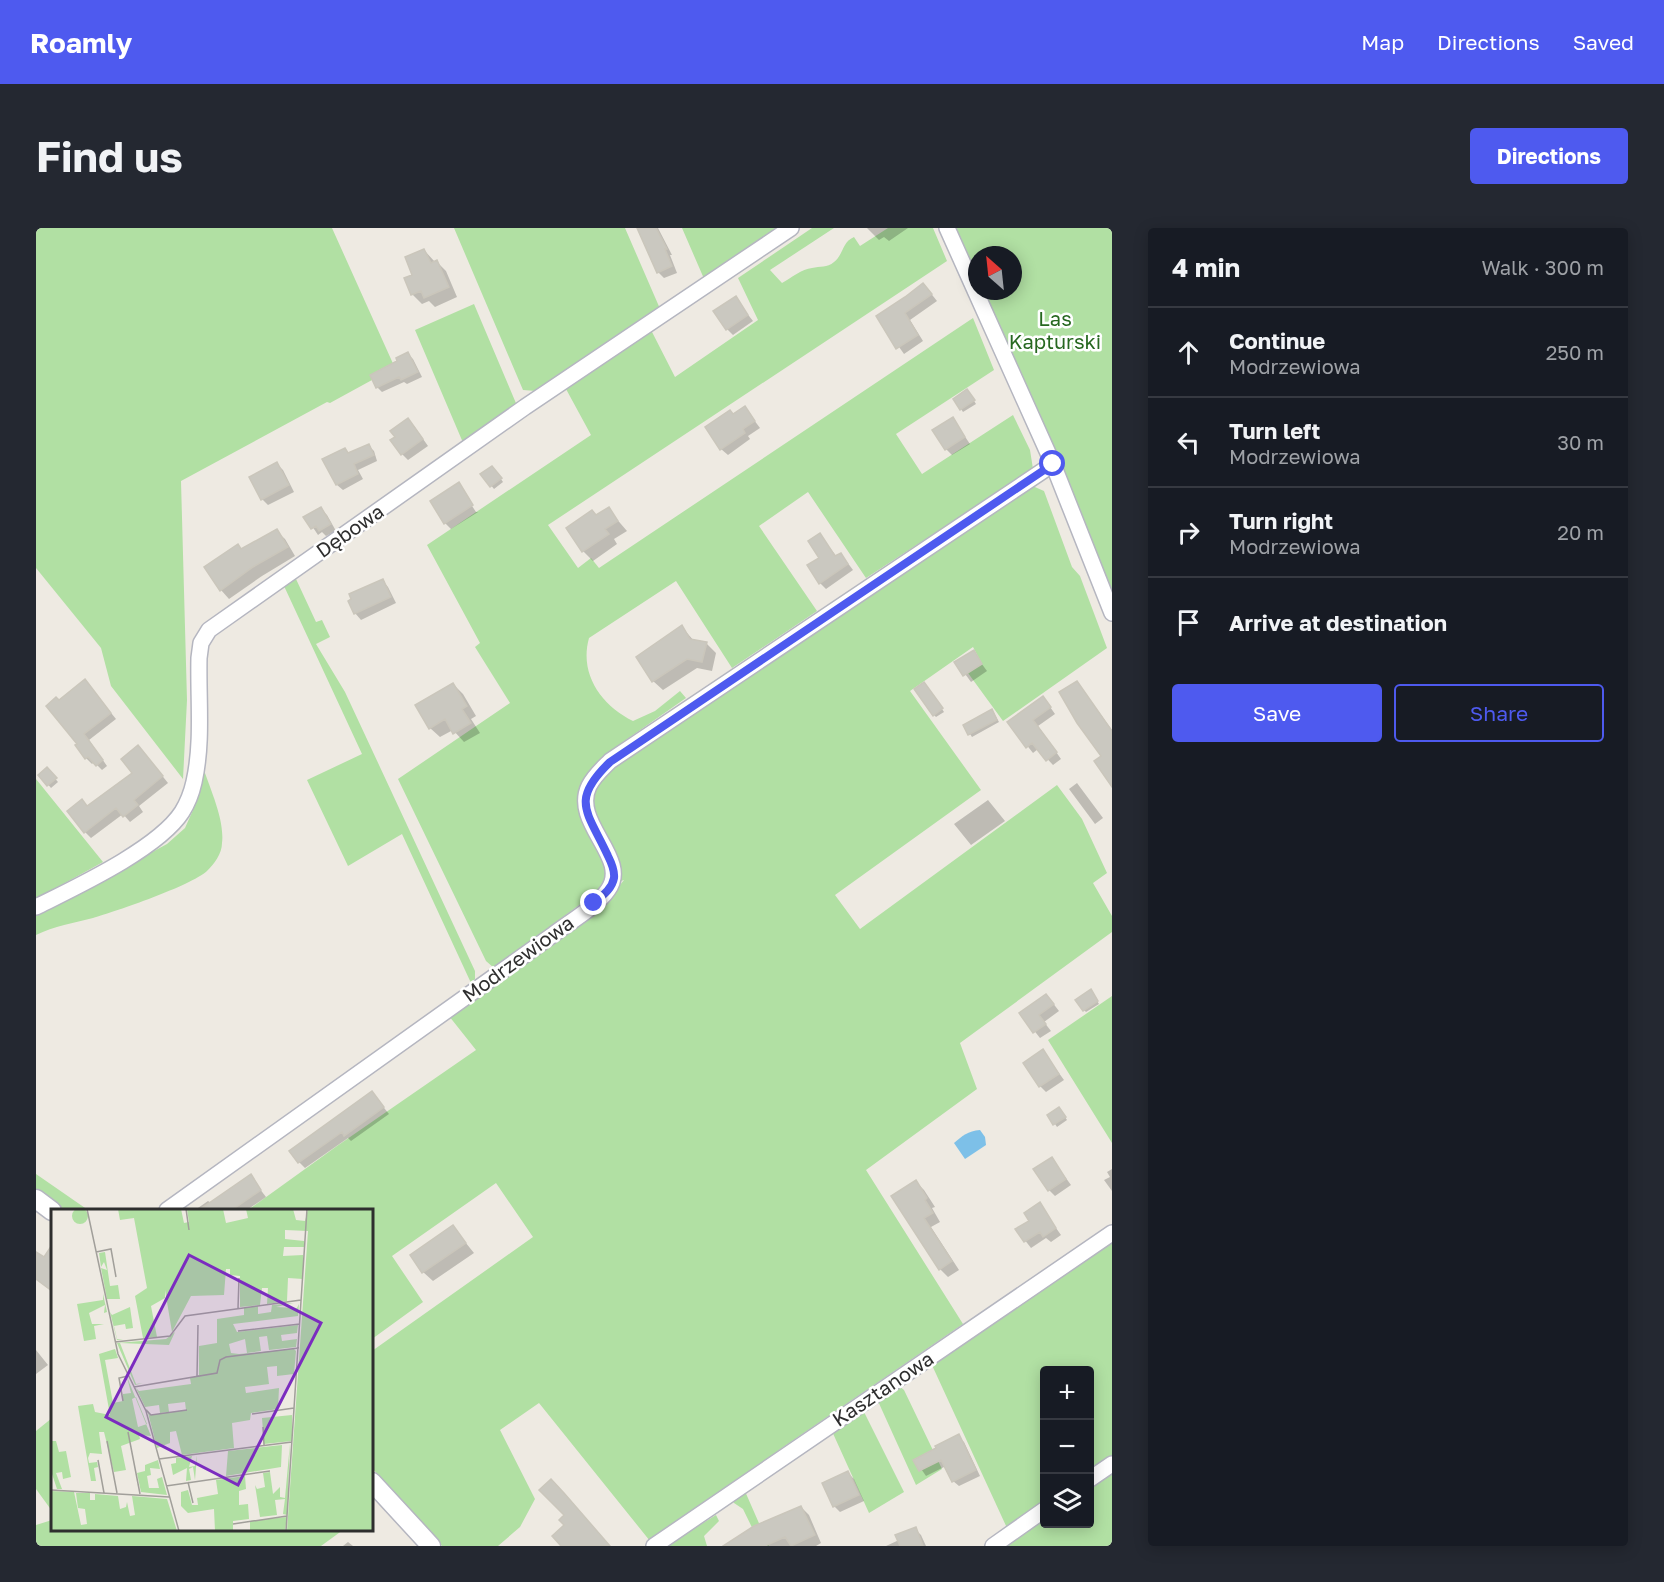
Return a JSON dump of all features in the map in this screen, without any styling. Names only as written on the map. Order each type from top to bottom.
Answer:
[{"type":"street","name":"Dębowa","points":[[36,907],[92,879],[136,852],[161,835],[182,812],[194,783],[199,752],[199,658],[201,643],[209,630],[525,407],[791,228]]},
{"type":"street","points":[[947,228],[1053,464],[1112,614]]},
{"type":"street","name":"Modrzewiowa","points":[[167,1209],[544,941],[608,891],[614,878],[613,867],[586,809],[585,797],[595,776],[610,762],[1053,464]]},
{"type":"street","points":[[36,1199],[51,1210]]},
{"type":"street","name":"Kasztanowa","points":[[654,1546],[1112,1233]]},
{"type":"street","points":[[1094,1476],[1112,1464]]},
{"type":"street","points":[[374,1484],[431,1546]]},
{"type":"street","points":[[993,1546],[1040,1513]]},
{"type":"green space","points":[[36,228],[332,228],[395,368],[383,368],[370,375],[372,380],[181,481],[187,700],[183,779],[111,686],[101,648],[36,568]]},
{"type":"green space","points":[[454,228],[625,228],[661,311],[536,391],[523,390]]},
{"type":"green space","points":[[682,228],[782,228],[705,281]]},
{"type":"green space","points":[[812,228],[834,228],[770,270],[782,283],[804,270],[831,264],[850,239],[854,237],[860,246],[888,228],[933,228],[947,261],[548,525],[578,568],[591,558],[599,568],[973,318],[994,370],[896,434],[922,474],[1013,415],[1030,450],[1033,469],[866,578],[808,492],[759,526],[817,611],[732,668],[676,581],[589,638],[587,664],[595,687],[611,706],[633,721],[655,711],[680,691],[686,698],[623,742],[644,746],[1028,484],[1044,491],[1072,567],[1080,576],[1107,648],[1003,721],[968,673],[982,664],[973,647],[910,691],[981,790],[835,895],[860,929],[1057,785],[1082,819],[1107,873],[1093,883],[1112,916],[1112,932],[960,1043],[977,1089],[866,1170],[963,1324],[779,1450],[715,1499],[650,1541],[539,1403],[500,1430],[535,1499],[520,1527],[498,1546],[442,1546],[374,1470],[374,1350],[533,1237],[496,1183],[392,1256],[423,1302],[374,1338],[374,1209],[249,1209],[476,1050],[449,1016],[607,901],[624,880],[605,886],[494,968],[486,961],[398,779],[510,703],[475,647],[480,643],[427,545],[591,435],[566,389],[651,330],[675,377],[758,320],[738,278]]},
{"type":"green space","name":"Las Kapturski","points":[[951,228],[1112,228],[1112,605],[1012,378],[980,300],[1022,300],[1022,246],[968,246],[968,270]]},
{"type":"green space","points":[[474,304],[518,408],[464,445],[415,330]]},
{"type":"green space","points":[[296,579],[316,622],[322,620],[330,637],[316,644],[345,692],[475,971],[475,979],[471,983],[402,834],[348,866],[307,780],[362,754],[284,586]]},
{"type":"green space","points":[[202,764],[219,814],[222,834],[222,847],[219,855],[207,871],[153,898],[36,935],[36,915],[167,844],[185,828],[193,810]]},
{"type":"green space","points":[[36,779],[103,862],[36,899]]},
{"type":"green space","points":[[1112,996],[1112,1143],[1048,1040]]},
{"type":"green space","points":[[36,1174],[87,1209],[62,1209],[36,1190]]},
{"type":"green space","points":[[1112,1240],[1112,1458],[1094,1471],[1094,1366],[1040,1366],[1040,1507],[1007,1528],[931,1363]]},
{"type":"green space","points":[[898,1385],[904,1390],[942,1469],[916,1485],[877,1399]]},
{"type":"green space","points":[[862,1408],[904,1492],[869,1513],[831,1429]]},
{"type":"green space","points":[[51,1419],[51,1510],[36,1489],[36,1431]]},
{"type":"green space","points":[[1112,1473],[1112,1546],[1006,1546],[1040,1522],[1040,1528],[1094,1528],[1094,1485]]},
{"type":"green space","points":[[744,1489],[769,1546],[761,1546],[743,1509],[734,1503],[731,1497]]},
{"type":"green space","points":[[716,1515],[719,1521],[704,1536],[707,1546],[666,1546]]},
{"type":"green space","points":[[51,1520],[51,1531],[342,1531],[321,1546],[36,1546],[36,1525]]},
{"type":"water","points":[[980,1130],[985,1137],[986,1145],[965,1159],[954,1143],[972,1131]]},
{"type":"building","points":[[637,228],[656,228],[667,249],[665,249],[672,266],[657,273]]},
{"type":"building","points":[[424,249],[431,263],[437,260],[449,287],[424,298],[421,291],[411,295],[404,278],[412,275],[405,257]]},
{"type":"building","points":[[923,283],[932,294],[905,313],[918,335],[896,349],[876,316]]},
{"type":"building","points":[[736,296],[748,315],[726,330],[713,311]]},
{"type":"building","points":[[408,352],[418,372],[401,380],[399,377],[376,388],[370,375],[397,361],[396,358]]},
{"type":"building","points":[[967,389],[975,400],[960,410],[953,399]]},
{"type":"building","points":[[745,406],[755,421],[743,429],[745,433],[720,450],[705,427],[730,410],[733,414]]},
{"type":"building","points":[[953,417],[965,437],[945,450],[932,430]]},
{"type":"building","points":[[408,418],[423,439],[401,455],[390,440],[395,437],[390,431]]},
{"type":"building","points":[[369,444],[374,455],[354,464],[358,474],[336,485],[322,459],[345,448],[348,453]]},
{"type":"building","points":[[277,462],[289,485],[261,500],[249,477]]},
{"type":"building","points":[[492,466],[502,478],[490,487],[480,474]]},
{"type":"building","points":[[459,482],[473,505],[444,524],[430,501]]},
{"type":"building","points":[[321,507],[331,524],[319,531],[316,526],[311,529],[303,517]]},
{"type":"building","points":[[609,507],[618,521],[605,529],[609,534],[582,552],[566,528],[592,510],[596,515]]},
{"type":"building","points":[[277,529],[288,547],[253,567],[220,591],[204,567],[238,544],[241,549]]},
{"type":"building","points":[[820,533],[835,556],[841,553],[848,564],[819,584],[807,565],[819,558],[808,541]]},
{"type":"building","points":[[383,579],[391,597],[354,614],[348,601],[351,599],[349,594]]},
{"type":"building","points":[[682,625],[690,639],[707,642],[702,662],[687,659],[652,682],[636,657]]},
{"type":"building","points":[[974,650],[982,664],[963,676],[954,662]]},
{"type":"building","points":[[85,679],[111,713],[84,734],[103,760],[96,766],[88,757],[85,759],[75,745],[77,744],[46,706],[56,697],[59,700]]},
{"type":"building","points":[[1077,681],[1112,731],[1112,787],[1094,761],[1101,756],[1077,723],[1059,692]]},
{"type":"building","points":[[924,682],[943,708],[933,716],[914,689]]},
{"type":"building","points":[[453,683],[467,706],[462,709],[471,723],[453,734],[445,719],[429,729],[415,705]]},
{"type":"building","points":[[1043,696],[1051,707],[1033,720],[1057,752],[1046,761],[1032,743],[1026,748],[1007,722]]},
{"type":"building","points":[[992,709],[997,720],[968,735],[963,725]]},
{"type":"building","points":[[138,745],[163,776],[134,800],[138,805],[123,817],[116,808],[84,833],[67,811],[82,799],[87,806],[132,773],[121,759]]},
{"type":"building","points":[[47,767],[57,778],[47,786],[38,775]]},
{"type":"building","points":[[1091,989],[1098,1001],[1083,1011],[1075,1000]]},
{"type":"building","points":[[1046,994],[1054,1004],[1039,1015],[1046,1024],[1033,1033],[1019,1013]]},
{"type":"building","points":[[1043,1049],[1059,1074],[1039,1087],[1023,1063]]},
{"type":"building","points":[[372,1091],[384,1107],[344,1136],[342,1132],[298,1163],[289,1151]]},
{"type":"building","points":[[1059,1107],[1066,1117],[1053,1125],[1047,1115]]},
{"type":"building","points":[[1052,1157],[1066,1179],[1048,1191],[1033,1169]]},
{"type":"building","points":[[251,1174],[261,1190],[233,1209],[200,1209]]},
{"type":"building","points":[[916,1180],[933,1213],[924,1218],[952,1261],[939,1270],[891,1196]]},
{"type":"building","points":[[1040,1202],[1056,1228],[1043,1237],[1040,1232],[1024,1242],[1015,1229],[1029,1221],[1024,1213]]},
{"type":"building","points":[[453,1225],[466,1243],[422,1273],[410,1255]]},
{"type":"building","points":[[51,1246],[51,1290],[36,1279],[36,1252],[44,1257]]},
{"type":"building","points":[[959,1434],[976,1470],[952,1482],[941,1460],[919,1471],[913,1460]]},
{"type":"building","points":[[848,1471],[859,1495],[833,1507],[822,1483]]},
{"type":"building","points":[[551,1479],[610,1546],[561,1546],[552,1536],[564,1525],[559,1520],[564,1515],[539,1490]]},
{"type":"building","points":[[801,1506],[815,1535],[791,1546],[785,1537],[765,1546],[723,1546],[754,1526]]},
{"type":"building","points":[[916,1527],[923,1546],[900,1546],[895,1535]]},
{"type":"route","points":[[594,903],[608,891],[614,878],[613,867],[586,809],[585,797],[595,776],[636,742],[1053,464]]}]
